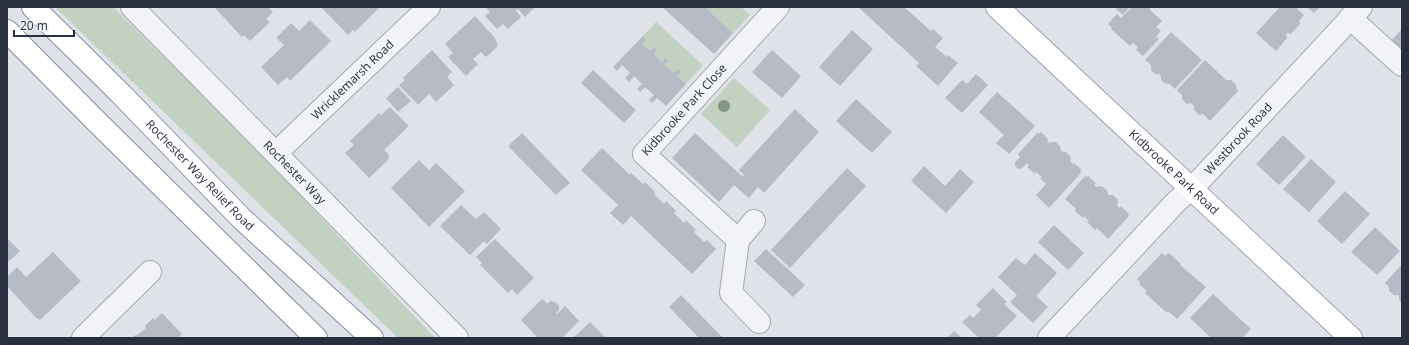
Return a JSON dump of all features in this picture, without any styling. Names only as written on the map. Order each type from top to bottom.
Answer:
[{"type":"main road","name":"Rochester Way Relief Road","points":[[33,7],[121,94],[241,218],[372,338]]},
{"type":"main road","name":"Kidbrooke Park Road","points":[[997,7],[1351,338]]},
{"type":"main road","points":[[9,34],[316,338]]},
{"type":"street","name":"Rochester Way","points":[[132,7],[456,338]]},
{"type":"street","name":"Wricklemarsh Road","points":[[276,153],[429,7]]},
{"type":"street","name":"Kidbrooke Park Close","points":[[738,240],[644,154],[778,7]]},
{"type":"street","points":[[1355,13],[1402,65]]},
{"type":"street","name":"Westbrook Road","points":[[1049,338],[1175,203],[1191,189],[1355,13]]},
{"type":"street","points":[[754,221],[738,240],[731,293],[759,322]]},
{"type":"street","points":[[83,338],[150,272]]},
{"type":"green space","points":[[55,7],[113,7],[241,133],[435,338],[398,338]]},
{"type":"green space","points":[[705,7],[741,7],[750,15],[733,33]]},
{"type":"green space","points":[[656,22],[703,65],[686,84],[677,76],[681,71],[678,69],[674,73],[665,65],[669,61],[667,58],[662,62],[654,54],[658,50],[654,47],[650,51],[642,44],[646,39],[643,36]]},
{"type":"green space","points":[[734,78],[770,110],[737,147],[701,114]]},
{"type":"building","points":[[268,7],[273,12],[266,19],[270,22],[250,41],[244,35],[242,37],[215,8]]},
{"type":"building","points":[[380,7],[355,32],[353,30],[348,35],[322,8]]},
{"type":"building","points":[[485,7],[535,7],[525,17],[518,9],[516,11],[521,17],[508,29],[503,24],[497,29],[485,16],[490,12]]},
{"type":"building","points":[[662,7],[705,7],[733,33],[714,54]]},
{"type":"building","points":[[858,7],[904,7],[931,31],[933,29],[943,38],[935,47],[947,57],[948,55],[958,63],[938,86],[916,66],[919,63]]},
{"type":"building","points":[[1114,7],[1130,7],[1123,15]]},
{"type":"building","points":[[1132,7],[1150,7],[1150,10],[1162,21],[1156,27],[1161,31],[1156,37],[1159,39],[1143,56],[1136,50],[1138,47],[1133,43],[1130,46],[1111,29],[1112,28],[1108,24],[1117,14],[1121,18]]},
{"type":"building","points":[[1280,7],[1299,7],[1297,9],[1304,15],[1299,21],[1300,24],[1291,34],[1286,34],[1287,38],[1276,51],[1256,33]]},
{"type":"building","points":[[1307,7],[1320,7],[1314,13]]},
{"type":"building","points":[[475,16],[495,38],[498,46],[486,57],[481,52],[473,59],[478,64],[466,76],[448,57],[453,53],[445,44]]},
{"type":"building","points":[[310,20],[331,41],[290,81],[287,77],[278,85],[261,67],[284,45],[276,38],[291,23],[299,31]]},
{"type":"building","points":[[1402,29],[1402,54],[1390,42]]},
{"type":"building","points":[[852,30],[873,49],[840,86],[819,67]]},
{"type":"building","points":[[1171,32],[1202,60],[1175,89],[1170,84],[1166,84],[1161,80],[1161,76],[1159,74],[1155,74],[1151,70],[1151,65],[1145,60]]},
{"type":"building","points":[[643,36],[646,39],[642,44],[650,51],[654,47],[658,50],[654,54],[662,62],[666,58],[669,61],[665,65],[674,73],[678,69],[681,72],[677,76],[686,84],[666,106],[657,98],[652,103],[649,100],[654,95],[645,87],[640,92],[637,89],[642,84],[634,76],[629,82],[625,78],[630,73],[622,65],[617,71],[613,67]]},
{"type":"building","points":[[432,50],[452,72],[447,77],[454,85],[436,102],[429,94],[418,105],[399,85],[405,80],[403,78]]},
{"type":"building","points":[[772,50],[801,76],[782,98],[752,72]]},
{"type":"building","points":[[1205,60],[1226,80],[1231,80],[1236,85],[1238,91],[1210,121],[1203,114],[1199,115],[1194,110],[1194,106],[1191,103],[1187,104],[1177,90]]},
{"type":"building","points":[[593,70],[636,110],[624,123],[581,83]]},
{"type":"building","points":[[976,74],[988,85],[962,113],[945,98],[962,80],[967,84]]},
{"type":"building","points":[[398,87],[411,101],[398,112],[386,98]]},
{"type":"building","points":[[997,92],[1035,126],[1009,154],[996,143],[1004,135],[979,112]]},
{"type":"building","points":[[856,99],[892,132],[872,153],[836,121]]},
{"type":"building","points":[[390,107],[409,126],[384,150],[389,155],[388,160],[369,178],[345,153],[354,145],[350,141],[379,113],[381,115]]},
{"type":"building","points":[[795,109],[819,132],[764,193],[758,187],[749,198],[734,185],[719,202],[672,158],[695,133],[743,177],[744,175],[739,170]]},
{"type":"building","points":[[1038,132],[1039,134],[1041,132],[1048,139],[1047,140],[1050,144],[1051,142],[1056,142],[1060,146],[1061,151],[1066,152],[1070,156],[1070,161],[1082,170],[1080,172],[1081,173],[1049,208],[1036,195],[1046,184],[1040,178],[1042,177],[1036,172],[1035,174],[1027,167],[1029,165],[1027,163],[1022,168],[1018,169],[1015,166],[1015,162],[1020,157],[1018,154]]},
{"type":"building","points":[[522,133],[570,183],[556,195],[508,146]]},
{"type":"building","points":[[1283,135],[1306,157],[1279,185],[1256,164]]},
{"type":"building","points":[[602,148],[629,174],[631,173],[643,184],[645,182],[664,204],[666,201],[676,211],[674,213],[684,223],[686,220],[696,230],[694,232],[704,242],[707,240],[716,249],[692,274],[631,216],[623,225],[610,213],[618,205],[581,170]]},
{"type":"building","points":[[1311,159],[1336,182],[1309,212],[1283,189]]},
{"type":"building","points":[[419,160],[429,170],[436,163],[465,191],[429,227],[391,188]]},
{"type":"building","points":[[924,166],[945,186],[960,169],[974,182],[946,213],[911,181]]},
{"type":"building","points":[[847,168],[866,186],[790,268],[771,250]]},
{"type":"building","points":[[1085,176],[1088,176],[1096,183],[1094,185],[1097,187],[1103,187],[1107,190],[1108,195],[1113,195],[1117,199],[1117,205],[1120,208],[1121,206],[1129,214],[1129,216],[1108,239],[1097,228],[1095,230],[1087,222],[1089,221],[1075,211],[1076,209],[1065,199]]},
{"type":"building","points":[[1345,191],[1370,214],[1342,244],[1317,221]]},
{"type":"building","points":[[461,205],[476,219],[484,212],[501,229],[487,244],[484,241],[470,255],[440,226]]},
{"type":"building","points":[[1054,225],[1084,253],[1068,270],[1038,242]]},
{"type":"building","points":[[1375,227],[1400,251],[1377,275],[1351,252]]},
{"type":"building","points":[[7,238],[20,251],[7,263]]},
{"type":"building","points":[[495,239],[534,278],[517,295],[512,289],[508,293],[480,265],[482,263],[476,257]]},
{"type":"building","points":[[766,249],[805,285],[793,297],[754,261]]},
{"type":"building","points":[[53,252],[81,281],[40,320],[38,318],[37,319],[8,287],[7,288],[7,277],[17,267],[26,277]]},
{"type":"building","points":[[1035,253],[1057,273],[1036,296],[1048,307],[1033,323],[1010,302],[1017,295],[998,277],[1016,258],[1025,265]]},
{"type":"building","points":[[1162,253],[1165,256],[1169,253],[1181,264],[1180,265],[1206,287],[1177,319],[1168,311],[1167,313],[1145,293],[1147,291],[1139,284],[1140,282],[1137,279]]},
{"type":"building","points":[[1402,264],[1402,303],[1399,300],[1399,296],[1394,295],[1389,291],[1389,287],[1385,283]]},
{"type":"building","points":[[993,288],[1007,302],[1004,304],[1017,316],[995,338],[979,338],[962,322],[970,315],[973,318],[981,310],[976,305]]},
{"type":"building","points":[[1213,294],[1251,329],[1242,338],[1211,338],[1190,318]]},
{"type":"building","points":[[681,295],[723,338],[699,338],[669,307]]},
{"type":"building","points":[[542,299],[548,304],[550,301],[555,302],[559,306],[559,310],[556,313],[557,314],[565,306],[579,321],[562,338],[538,338],[521,320]]},
{"type":"building","points":[[162,313],[182,334],[177,338],[132,338],[146,328],[145,326],[153,318],[155,320]]},
{"type":"building","points":[[590,322],[606,338],[573,338]]},
{"type":"building","points":[[954,331],[962,338],[947,338]]}]
